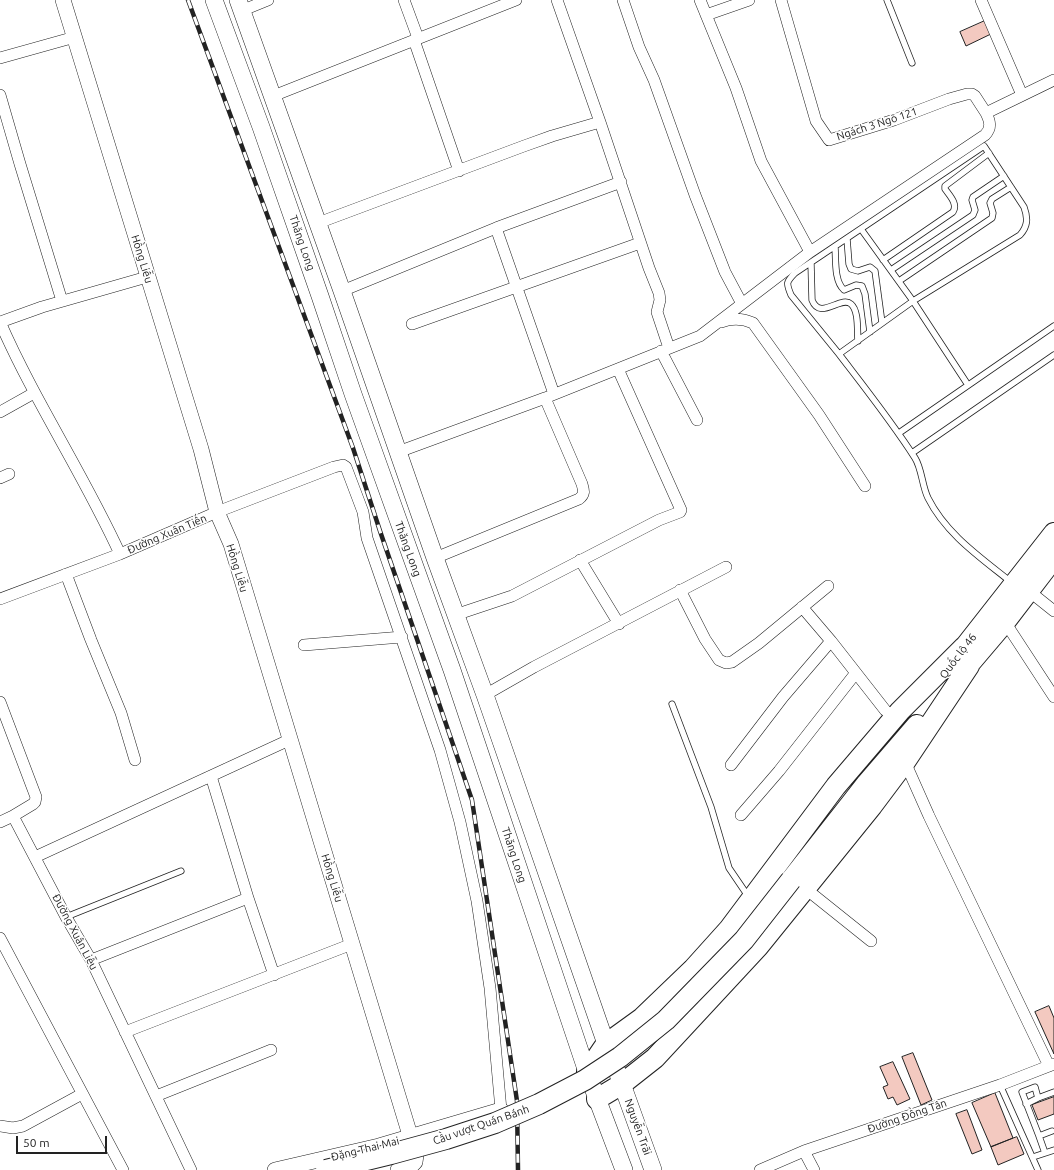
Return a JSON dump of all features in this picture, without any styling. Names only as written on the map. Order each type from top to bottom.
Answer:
[{"type":"highway","name":"Quốc lộ 46","points":[[966,657],[1005,622],[1021,588],[1054,533]]},
{"type":"highway","name":"Quốc lộ 46","points":[[798,884],[867,783],[1021,588],[1054,558]]},
{"type":"highway","points":[[587,1072],[606,1044],[642,1018],[693,969],[729,929],[836,786],[894,718],[966,657]]},
{"type":"highway","points":[[596,1099],[622,1084],[654,1058],[758,948],[798,884],[905,762],[966,657]]},
{"type":"highway","name":"Cầu vượt Quán Bánh","points":[[330,1166],[432,1143],[495,1122],[539,1104],[585,1080],[620,1057],[666,1020],[798,884]]},
{"type":"main road","name":"Thăng Long","points":[[214,0],[264,135],[466,711],[596,1099]]},
{"type":"main road","name":"Thăng Long","points":[[240,5],[342,291],[434,558],[485,696],[606,1044],[622,1084]]},
{"type":"main road","points":[[414,566],[434,558]]},
{"type":"main road","name":"Nguyễn Trãi","points":[[622,1084],[653,1170]]},
{"type":"main road","points":[[596,1099],[624,1170]]},
{"type":"street","name":"Hồng Liễu","points":[[63,0],[200,448],[217,512],[231,544],[289,740],[411,1137]]},
{"type":"street","points":[[240,5],[268,0]]},
{"type":"street","points":[[404,0],[459,171]]},
{"type":"street","points":[[273,96],[516,0]]},
{"type":"street","points":[[557,0],[621,182],[640,243],[659,293],[660,300],[657,312],[665,349],[697,420]]},
{"type":"street","points":[[623,0],[639,47],[654,80],[698,202],[726,272],[742,304]]},
{"type":"street","points":[[700,0],[736,88],[761,161],[810,257]]},
{"type":"street","points":[[706,15],[749,0]]},
{"type":"street","name":"Ngách 3 Ngõ 121","points":[[781,0],[816,122],[829,140],[894,120],[967,94],[972,94],[975,96],[986,113]]},
{"type":"street","points":[[981,0],[1022,95]]},
{"type":"street","points":[[0,58],[75,37]]},
{"type":"street","points":[[398,452],[549,396],[700,336],[742,304],[984,135],[990,127],[989,119],[986,113],[1054,80]]},
{"type":"street","points":[[0,95],[62,301]]},
{"type":"street","points":[[318,223],[552,136],[600,122]]},
{"type":"street","points":[[342,291],[496,228],[621,182]]},
{"type":"street","points":[[434,558],[579,499],[583,496],[584,490],[549,396],[517,286],[496,228]]},
{"type":"street","points":[[412,324],[640,243]]},
{"type":"street","points":[[120,554],[105,521],[34,392],[0,322],[62,301],[147,277]]},
{"type":"street","points":[[715,325],[730,319],[746,319],[753,323],[819,415],[865,486]]},
{"type":"street","points":[[455,615],[512,596],[660,520],[680,512],[681,510],[618,369]]},
{"type":"street","points":[[0,412],[34,392]]},
{"type":"street","name":"Đường Xuân Tiến","points":[[0,599],[120,554],[217,512],[334,467],[343,465],[348,470],[363,512],[367,538],[402,637]]},
{"type":"street","points":[[580,560],[619,624]]},
{"type":"street","points":[[485,696],[534,667],[726,567]]},
{"type":"street","points":[[66,574],[121,712],[136,760]]},
{"type":"street","points":[[680,590],[705,639],[719,660],[726,663],[732,662],[759,643],[828,586]]},
{"type":"street","points":[[1021,588],[1054,611]]},
{"type":"street","points":[[802,607],[831,641],[855,674],[885,710],[894,718]]},
{"type":"street","points":[[1005,622],[1054,697]]},
{"type":"street","points":[[304,645],[402,637],[448,778],[471,872],[477,901],[490,988],[501,1110],[411,1137]]},
{"type":"street","points":[[731,765],[783,697],[831,641]]},
{"type":"street","points":[[741,815],[779,771],[855,674]]},
{"type":"street","points":[[0,702],[36,797],[33,804],[0,822]]},
{"type":"street","points":[[35,857],[289,740]]},
{"type":"street","points":[[905,762],[932,823],[1051,1065]]},
{"type":"street","points":[[211,776],[248,898],[274,975]]},
{"type":"street","name":"Đường Xuân Liễu","points":[[13,816],[66,917],[91,960],[191,1170]]},
{"type":"street","points":[[798,884],[871,941]]},
{"type":"street","points":[[91,960],[248,898]]},
{"type":"street","points":[[0,938],[3,952],[123,1170]]},
{"type":"street","points":[[125,1032],[352,944]]},
{"type":"street","points":[[156,1096],[270,1050]]},
{"type":"street","name":"Đường Đồng Tân","points":[[760,1170],[804,1151],[1000,1085],[1051,1065]]},
{"type":"street","points":[[0,1126],[13,1128],[23,1126],[82,1094]]},
{"type":"street","name":"Đặng Thai Mai","points":[[275,1170],[330,1166],[411,1137],[416,1156],[415,1162],[411,1166],[398,1170]]},
{"type":"street","points":[[804,1151],[814,1170]]},
{"type":"lane","points":[[887,0],[912,63]]},
{"type":"lane","points":[[839,354],[913,301],[1020,235],[1024,230],[1027,222],[1027,214],[984,146],[835,247],[810,257],[789,278],[788,286],[791,295],[839,354],[916,459],[927,496],[934,510],[942,521],[966,545],[1021,588]]},
{"type":"lane","points":[[883,260],[953,212],[955,204],[945,186],[988,153]]},
{"type":"lane","points":[[891,270],[973,215],[975,210],[972,200],[973,197],[1004,176]]},
{"type":"lane","points":[[899,282],[992,218],[993,213],[990,203],[992,199],[1010,186]]},
{"type":"lane","points":[[861,229],[913,301],[968,385]]},
{"type":"lane","points":[[847,239],[849,264],[851,269],[858,271],[870,267],[875,271],[882,323]]},
{"type":"lane","points":[[835,247],[838,279],[842,289],[846,290],[853,286],[862,286],[870,332]]},
{"type":"lane","points":[[810,257],[812,300],[820,308],[842,302],[852,304],[856,313],[858,340]]},
{"type":"lane","points":[[899,434],[1054,326]]},
{"type":"lane","points":[[912,453],[1054,355]]},
{"type":"lane","points":[[672,704],[711,807],[729,868],[751,900]]},
{"type":"lane","points":[[66,917],[181,871]]},
{"type":"lane","points":[[1000,1085],[1038,1170]]},
{"type":"lane","points":[[1038,1098],[1035,1087],[1022,1092],[1045,1153]]},
{"type":"lane","points":[[1026,1104],[1054,1092]]},
{"type":"lane","points":[[1039,1136],[1053,1132]]},
{"type":"lane","points":[[1032,1158],[1054,1150]]},
{"type":"building","points":[[987,20],[993,33],[966,46],[960,32]]},
{"type":"building","points":[[1049,1006],[1054,1018],[1054,1054],[1035,1012]]},
{"type":"building","points":[[913,1053],[932,1100],[921,1105],[902,1057]]},
{"type":"building","points":[[893,1062],[910,1099],[897,1105],[893,1097],[888,1099],[883,1087],[888,1085],[880,1067]]},
{"type":"building","points":[[995,1093],[1013,1138],[991,1147],[972,1103]]},
{"type":"building","points":[[1054,1097],[1054,1114],[1038,1120],[1032,1105]]},
{"type":"building","points":[[967,1110],[982,1150],[972,1154],[956,1114]]},
{"type":"building","points":[[1017,1137],[1024,1154],[998,1165],[991,1147]]},
{"type":"railway","points":[[188,0],[353,448],[472,800],[517,1101],[518,1170]]}]
